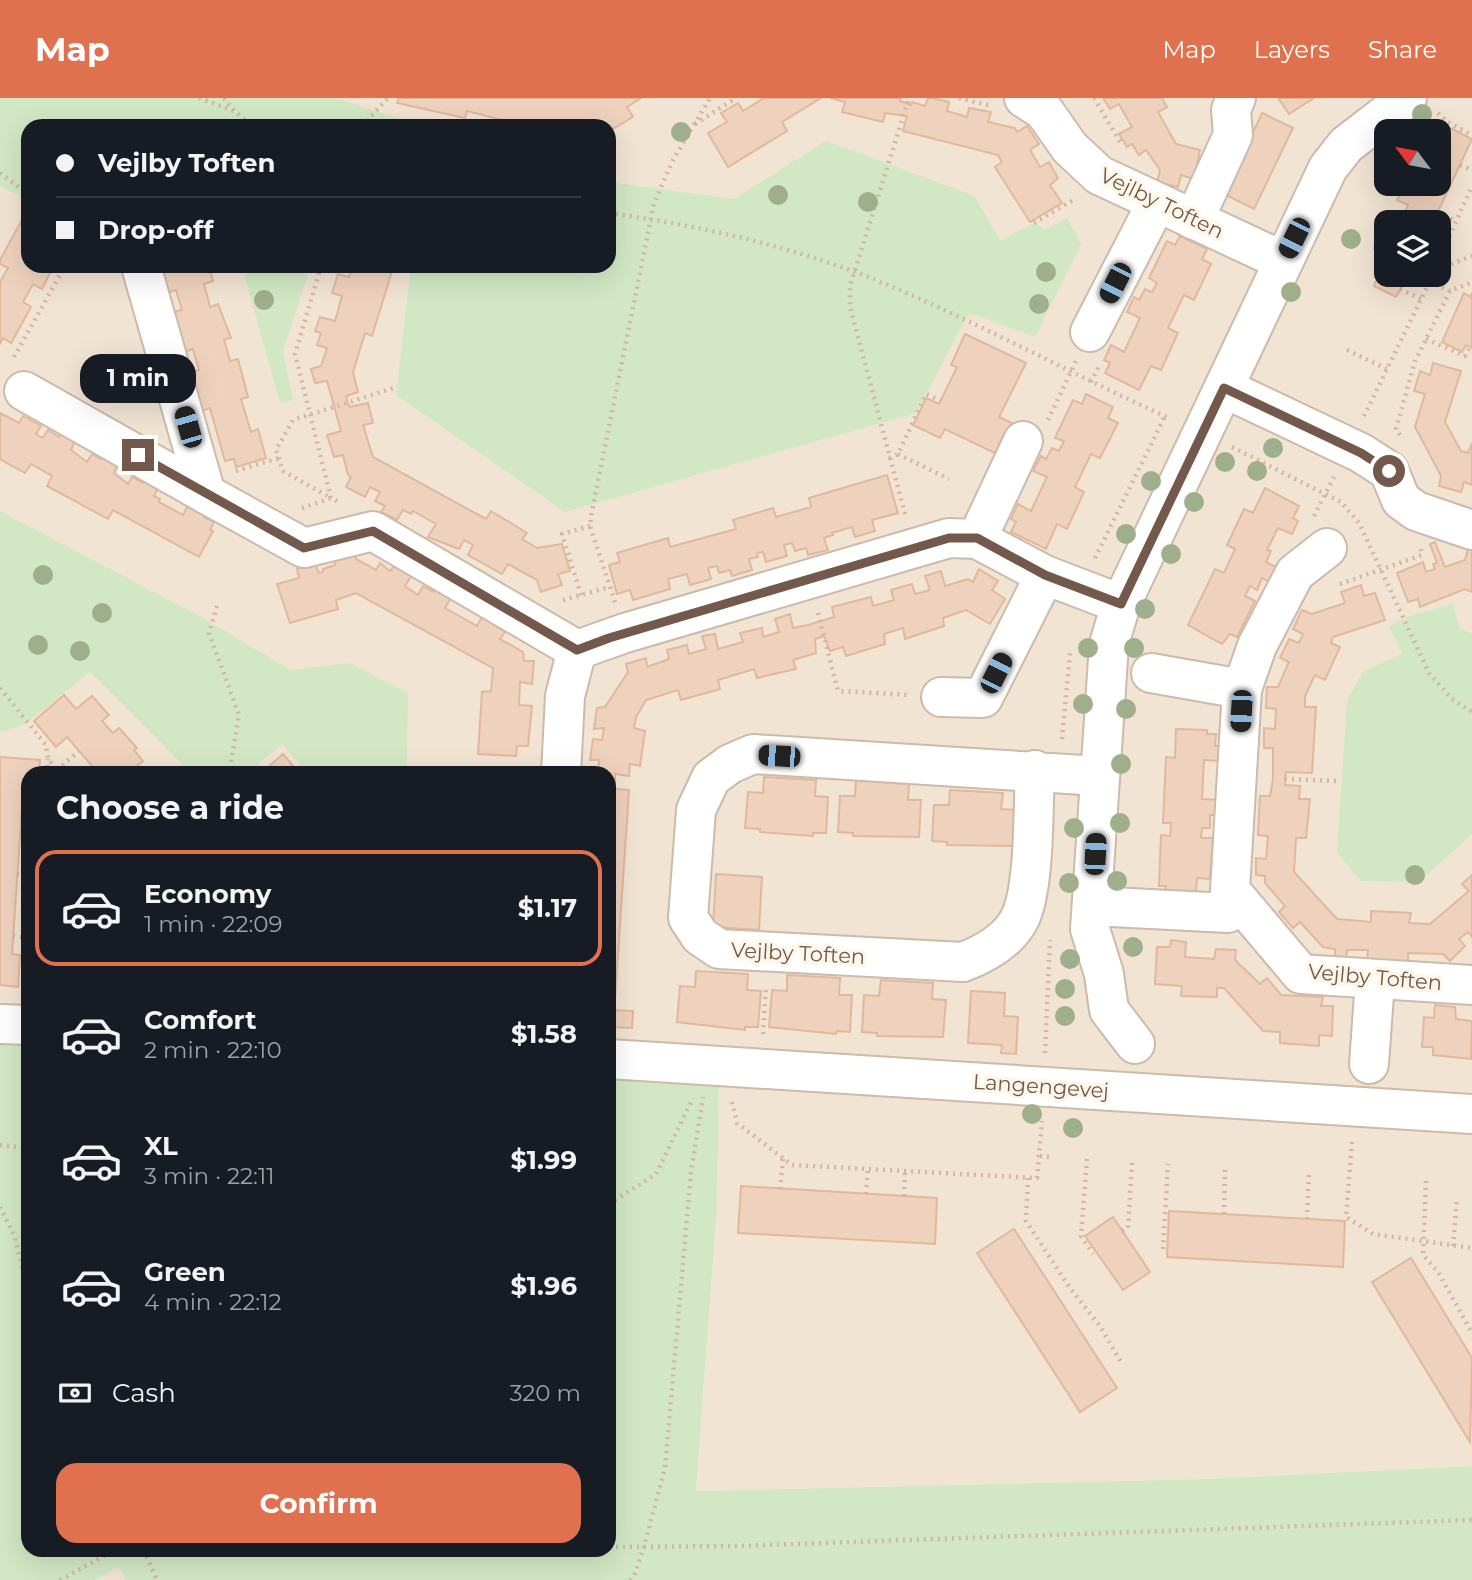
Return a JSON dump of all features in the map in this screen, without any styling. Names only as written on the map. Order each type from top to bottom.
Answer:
[{"type":"street","name":"Vejlby Toften","points":[[1024,98],[1044,111],[1070,148],[1099,175],[1156,204],[1283,261]]},
{"type":"street","points":[[1194,220],[1233,135],[1231,110],[1236,98]]},
{"type":"street","points":[[1135,1044],[1109,1010],[1104,974],[1090,929],[1109,644],[1121,604],[1328,168],[1346,145],[1419,102]]},
{"type":"street","points":[[1090,332],[1156,204]]},
{"type":"street","points":[[143,273],[205,487]]},
{"type":"street","points":[[16,379],[205,487],[304,548],[373,531],[577,650],[625,633],[949,538],[977,538],[1045,575],[1121,604]]},
{"type":"street","points":[[1224,388],[1349,447],[1389,471],[1401,500],[1416,511],[1467,528]]},
{"type":"street","points":[[977,538],[1023,441]]},
{"type":"street","points":[[1092,906],[1228,913],[1242,689],[1257,646],[1295,573],[1327,548]]},
{"type":"street","points":[[941,697],[983,698],[1045,575]]},
{"type":"street","points":[[561,766],[565,696],[577,650]]},
{"type":"street","points":[[1151,673],[1242,689]]},
{"type":"street","name":"Vejlby Toften","points":[[1035,770],[1028,882],[1021,916],[1003,941],[986,953],[963,962],[719,948],[700,936],[688,918],[696,810],[711,778],[730,764],[753,754],[1035,770],[1099,776]]},
{"type":"street","name":"Vejlby Toften","points":[[1230,890],[1301,974],[1375,981],[1472,985]]},
{"type":"street","points":[[1369,1063],[1375,981]]},
{"type":"street","points":[[0,1024],[21,1025]]},
{"type":"street","name":"Langengevej","points":[[616,1059],[1472,1114]]},
{"type":"path","points":[[199,98],[234,111]]},
{"type":"path","points":[[224,98],[245,119]]},
{"type":"path","points":[[368,119],[388,98]]},
{"type":"path","points":[[625,633],[590,526],[654,203],[673,160],[710,98]]},
{"type":"path","points":[[695,124],[736,98]]},
{"type":"path","points":[[909,98],[850,286],[852,320],[889,458],[909,531],[918,535],[921,547]]},
{"type":"path","points":[[1419,102],[1447,122],[1472,135]]},
{"type":"path","points":[[1460,165],[1472,170]]},
{"type":"path","points":[[0,173],[21,189]]},
{"type":"path","points":[[1451,231],[1472,186]]},
{"type":"path","points":[[1034,223],[1082,195]]},
{"type":"path","points":[[616,214],[706,228],[855,273],[901,290],[1070,372],[1203,432],[1341,502],[1359,523],[1429,673],[1452,699],[1472,712]]},
{"type":"path","points":[[1451,219],[1455,221]]},
{"type":"path","points":[[1451,264],[1472,256]]},
{"type":"path","points":[[16,379],[62,273]]},
{"type":"path","points":[[319,273],[295,354],[331,498]]},
{"type":"path","points":[[1402,439],[1396,429],[1415,361],[1450,291],[1472,282]]},
{"type":"path","points":[[1325,493],[1427,287]]},
{"type":"path","points":[[1441,287],[1450,291]]},
{"type":"path","points":[[1400,289],[1421,299]]},
{"type":"path","points":[[1023,441],[1033,427],[1045,425],[1090,332]]},
{"type":"path","points":[[1426,339],[1465,356],[1469,349]]},
{"type":"path","points":[[1347,350],[1387,369]]},
{"type":"path","points":[[373,531],[371,521],[283,471],[276,450],[293,420],[397,387]]},
{"type":"path","points":[[889,458],[898,454],[926,394],[941,401]]},
{"type":"path","points":[[898,454],[949,479]]},
{"type":"path","points":[[205,487],[279,458]]},
{"type":"path","points":[[264,525],[267,520],[331,498]]},
{"type":"path","points":[[580,595],[562,534],[590,526]]},
{"type":"path","points":[[1329,588],[1422,555],[1421,543],[1467,528]]},
{"type":"path","points":[[809,580],[838,691],[941,697]]},
{"type":"path","points":[[559,601],[610,587]]},
{"type":"path","points":[[217,606],[209,633],[239,715],[230,766]]},
{"type":"path","points":[[0,688],[46,745],[47,766]]},
{"type":"path","points":[[65,766],[79,751]]},
{"type":"path","points":[[48,759],[54,766]]},
{"type":"path","points":[[1285,779],[1338,782]]},
{"type":"path","points":[[17,874],[21,874]]},
{"type":"path","points":[[13,936],[21,937]]},
{"type":"path","points":[[629,1580],[634,1576],[644,1546],[665,1468],[691,1171],[734,1067],[768,951]]},
{"type":"path","points":[[734,1067],[733,1116],[743,1128],[792,1165],[1037,1178],[1044,1086]]},
{"type":"path","points":[[616,1200],[656,1174],[734,1067]]},
{"type":"path","points":[[1355,1106],[1346,1217],[1373,1234],[1421,1243],[1472,1248]]},
{"type":"path","points":[[0,1145],[21,1147]]},
{"type":"path","points":[[1040,1156],[1049,1157]]},
{"type":"path","points":[[780,1189],[783,1159]]},
{"type":"path","points":[[1087,1159],[1081,1236],[1093,1254]]},
{"type":"path","points":[[1122,1231],[1128,1227],[1132,1162]]},
{"type":"path","points":[[1163,1249],[1168,1164]]},
{"type":"path","points":[[1224,1214],[1225,1168]]},
{"type":"path","points":[[866,1194],[868,1169]]},
{"type":"path","points":[[904,1196],[905,1171]]},
{"type":"path","points":[[1307,1219],[1309,1174]]},
{"type":"path","points":[[1028,1178],[1027,1221],[1049,1251],[1070,1288],[1100,1326],[1121,1362]]},
{"type":"path","points":[[1426,1181],[1421,1243],[1423,1255],[1438,1272],[1472,1333]]},
{"type":"path","points":[[1453,1246],[1457,1198]]},
{"type":"path","points":[[0,1207],[14,1235],[21,1262]]},
{"type":"path","points":[[616,1547],[1472,1520]]},
{"type":"path","points":[[60,1580],[102,1557]]},
{"type":"path","points":[[147,1557],[157,1580]]},
{"type":"shaded area","points":[[0,98],[1472,98],[1472,1466],[1204,1479],[696,1491],[717,1207],[719,1082],[616,1075],[616,766],[21,766],[21,1044],[0,1043]]},
{"type":"shaded area","points":[[119,1566],[126,1580],[94,1580]]},
{"type":"green space","points":[[0,98],[336,98],[400,119],[21,119],[21,196],[0,187]]},
{"type":"green space","points":[[826,141],[975,196],[1000,241],[1034,223],[1045,230],[1067,218],[1081,244],[1035,337],[969,313],[916,413],[565,512],[396,395],[410,273],[616,273],[616,183],[734,199]]},
{"type":"green space","points":[[244,273],[309,273],[283,351],[293,400],[280,403]]},
{"type":"green space","points":[[0,511],[201,617],[291,670],[349,663],[408,693],[407,766],[302,766],[282,744],[255,766],[184,766],[90,672],[27,723],[0,733]]},
{"type":"green space","points":[[1453,604],[1460,630],[1472,633],[1472,834],[1419,882],[1361,881],[1337,852],[1347,701],[1363,671],[1402,654],[1389,626],[1412,615]]},
{"type":"green space","points":[[0,1043],[21,1044],[21,1557],[616,1557],[616,1075],[719,1081],[717,1207],[696,1491],[1204,1479],[1472,1466],[1472,1580],[126,1580],[119,1567],[94,1580],[0,1580]]},
{"type":"building","points":[[399,98],[641,98],[627,107],[633,117],[616,127],[616,119],[498,119],[467,111],[465,118],[397,103]]},
{"type":"building","points":[[764,98],[821,98],[782,122],[787,131],[728,167],[708,133],[727,122],[721,113],[738,103],[743,111]]},
{"type":"building","points":[[830,98],[901,98],[900,101],[911,105],[912,102],[925,106],[928,98],[932,98],[949,102],[947,111],[967,117],[969,108],[991,112],[988,122],[1015,128],[1017,132],[1027,126],[1039,144],[1030,150],[1040,167],[1049,162],[1058,178],[1050,185],[1062,203],[1030,222],[995,167],[1002,162],[998,155],[903,131],[907,116],[885,113],[883,122],[842,112],[845,102]]},
{"type":"building","points":[[1103,98],[1162,98],[1167,107],[1158,112],[1176,144],[1200,150],[1194,179],[1181,175],[1178,187],[1157,182],[1160,170],[1146,150],[1139,155],[1132,144],[1127,147],[1119,134],[1132,127],[1119,104],[1110,109]]},
{"type":"building","points":[[1278,98],[1314,98],[1289,114]]},
{"type":"building","points":[[1262,113],[1293,128],[1254,209],[1224,194]]},
{"type":"building","points":[[1451,128],[1472,139],[1451,184]]},
{"type":"building","points":[[1399,196],[1445,196],[1439,210],[1406,210],[1408,205],[1397,200]]},
{"type":"building","points":[[21,222],[21,273],[50,273],[42,289],[33,284],[23,302],[31,307],[11,343],[3,338],[0,344],[0,282],[8,268],[0,264]]},
{"type":"building","points":[[1180,236],[1207,249],[1202,259],[1211,264],[1194,300],[1184,295],[1168,328],[1178,333],[1161,370],[1151,366],[1139,390],[1105,373],[1110,363],[1104,360],[1111,345],[1124,352],[1140,318],[1127,312],[1134,297],[1139,300],[1145,289],[1152,292],[1157,283],[1149,278],[1167,241],[1175,245]]},
{"type":"building","points":[[159,273],[211,273],[213,281],[204,284],[210,307],[218,304],[231,338],[224,339],[230,361],[238,359],[248,397],[241,399],[251,432],[258,429],[266,458],[236,467],[234,459],[225,461],[210,408],[201,411],[189,373],[199,370],[193,349],[184,352],[172,312],[182,310],[176,290],[166,293]]},
{"type":"building","points":[[350,273],[391,273],[372,336],[365,333],[353,372],[358,392],[346,396],[349,407],[368,403],[373,423],[363,425],[373,457],[486,519],[491,511],[527,533],[522,539],[537,548],[562,544],[570,571],[558,574],[562,585],[541,592],[537,580],[508,564],[502,574],[468,555],[473,545],[464,540],[459,549],[428,537],[436,524],[413,511],[411,514],[403,510],[397,520],[381,512],[385,506],[375,501],[380,492],[370,487],[365,497],[346,487],[351,477],[348,475],[343,455],[334,457],[327,435],[341,431],[327,381],[315,383],[311,369],[321,366],[327,348],[317,345],[321,333],[315,331],[320,317],[335,321],[342,296],[332,293],[338,274],[349,277]]},
{"type":"building","points":[[1376,287],[1402,287],[1396,297]]},
{"type":"building","points":[[1464,293],[1470,297],[1472,293],[1472,348],[1466,345],[1462,352],[1442,342]]},
{"type":"building","points":[[965,334],[1026,363],[999,417],[1016,425],[1001,456],[945,429],[940,438],[913,425],[926,398],[939,404],[957,367],[951,365]]},
{"type":"building","points":[[1433,363],[1461,371],[1445,422],[1461,451],[1468,453],[1472,443],[1472,485],[1464,482],[1461,492],[1439,486],[1441,476],[1415,427],[1425,394],[1414,391],[1420,371],[1430,375]]},
{"type":"building","points":[[1086,394],[1113,407],[1108,418],[1118,423],[1100,458],[1091,454],[1075,487],[1084,492],[1067,529],[1057,524],[1046,549],[1011,532],[1016,522],[1011,519],[1018,504],[1031,511],[1047,477],[1033,471],[1041,456],[1046,459],[1052,448],[1059,451],[1064,441],[1055,438],[1073,400],[1082,404]]},
{"type":"building","points":[[0,413],[19,423],[23,416],[41,426],[36,434],[43,438],[48,430],[59,437],[62,432],[76,439],[71,450],[87,462],[92,454],[101,459],[104,455],[119,463],[114,473],[128,484],[132,477],[143,483],[147,477],[160,484],[154,496],[160,499],[159,502],[183,515],[190,502],[208,511],[204,517],[214,522],[210,530],[213,531],[199,557],[113,510],[108,519],[47,486],[52,476],[31,464],[25,473],[0,459]]},
{"type":"building","points":[[887,475],[898,513],[872,520],[875,531],[855,537],[852,527],[832,533],[833,535],[824,538],[828,550],[808,555],[806,548],[795,551],[792,543],[784,545],[787,556],[766,562],[763,552],[757,553],[758,557],[749,559],[752,570],[732,576],[730,570],[719,573],[717,566],[708,568],[711,579],[690,585],[687,574],[668,579],[670,589],[633,600],[630,590],[617,594],[609,565],[620,562],[617,553],[668,538],[670,547],[736,529],[733,520],[773,508],[776,517],[811,507],[809,498]]},
{"type":"building","points":[[1265,488],[1299,506],[1293,518],[1298,521],[1292,534],[1278,528],[1267,550],[1271,551],[1266,562],[1276,567],[1269,582],[1262,578],[1257,590],[1250,586],[1245,596],[1255,601],[1237,637],[1230,634],[1222,644],[1188,625],[1215,569],[1224,573],[1235,549],[1227,545],[1244,509],[1253,513]]},
{"type":"building","points":[[1435,542],[1445,567],[1465,560],[1468,549],[1472,550],[1472,592],[1465,589],[1420,607],[1418,599],[1408,602],[1397,573],[1423,562],[1426,572],[1435,569],[1433,564],[1437,563],[1430,544]]},
{"type":"building","points":[[353,552],[356,559],[376,570],[380,563],[390,571],[395,565],[412,575],[405,586],[418,595],[423,586],[434,592],[437,586],[452,596],[445,608],[477,626],[484,613],[497,620],[494,625],[505,632],[500,639],[523,652],[524,661],[534,661],[532,684],[520,682],[519,705],[532,706],[528,746],[517,746],[516,756],[478,754],[482,692],[491,691],[493,668],[356,593],[336,600],[338,609],[290,623],[277,584],[299,578],[297,569],[315,563],[319,573],[323,572],[323,569],[335,565],[334,557]]},
{"type":"building","points":[[979,569],[998,581],[992,590],[1005,599],[990,624],[966,610],[943,618],[944,626],[905,639],[903,628],[884,634],[885,644],[846,656],[843,647],[830,651],[824,636],[815,639],[816,653],[793,660],[796,669],[757,678],[754,669],[718,680],[720,689],[681,700],[678,690],[646,700],[636,717],[634,728],[645,731],[640,766],[630,764],[629,776],[616,774],[616,766],[599,766],[599,760],[590,760],[593,739],[602,740],[604,728],[594,729],[597,708],[605,707],[628,672],[626,664],[646,658],[647,667],[669,659],[667,650],[687,645],[689,654],[706,649],[702,636],[715,634],[718,649],[743,642],[740,633],[762,628],[763,637],[779,632],[775,619],[790,614],[793,628],[808,625],[834,617],[832,607],[871,597],[873,606],[894,600],[891,590],[912,584],[915,594],[930,590],[925,576],[941,571],[945,586],[968,579],[973,582]]},
{"type":"building","points":[[1361,585],[1364,596],[1375,593],[1385,620],[1333,637],[1331,643],[1340,647],[1325,680],[1315,675],[1305,696],[1305,707],[1316,707],[1312,773],[1286,772],[1285,779],[1285,785],[1300,786],[1299,799],[1310,799],[1306,838],[1296,838],[1294,872],[1337,919],[1371,922],[1371,911],[1411,913],[1409,923],[1430,924],[1469,891],[1462,884],[1472,875],[1472,937],[1468,932],[1459,939],[1465,946],[1450,961],[1443,954],[1408,953],[1408,962],[1367,960],[1368,950],[1347,950],[1346,959],[1335,958],[1335,949],[1323,947],[1300,922],[1293,928],[1279,912],[1285,906],[1265,883],[1265,876],[1256,875],[1256,858],[1266,859],[1268,836],[1258,835],[1260,796],[1270,796],[1273,779],[1273,748],[1264,748],[1264,728],[1275,729],[1276,709],[1266,708],[1267,687],[1278,687],[1289,662],[1280,658],[1289,639],[1299,643],[1303,634],[1293,629],[1302,610],[1312,614],[1345,603],[1341,592]]},
{"type":"building","points":[[64,695],[76,709],[92,696],[109,715],[102,721],[113,733],[119,728],[137,748],[134,750],[143,761],[137,766],[92,766],[67,737],[56,747],[34,721]]},
{"type":"building","points":[[1176,729],[1207,730],[1207,734],[1216,734],[1215,746],[1223,746],[1222,761],[1204,760],[1202,799],[1218,800],[1217,815],[1210,815],[1210,828],[1202,828],[1201,838],[1213,838],[1210,879],[1197,878],[1196,892],[1165,890],[1166,886],[1159,886],[1161,835],[1170,836],[1171,823],[1163,823],[1166,757],[1175,758]]},
{"type":"building","points":[[283,754],[293,766],[269,766]]},
{"type":"building","points":[[0,757],[40,760],[40,766],[21,766],[21,821],[12,954],[20,955],[18,987],[0,985]]},
{"type":"building","points":[[764,777],[816,780],[815,796],[828,797],[826,833],[813,833],[813,836],[760,832],[760,829],[745,828],[748,792],[763,793]]},
{"type":"building","points":[[856,780],[909,784],[908,800],[921,800],[919,837],[853,836],[853,833],[838,832],[840,796],[855,796]]},
{"type":"building","points":[[616,789],[629,790],[616,984]]},
{"type":"building","points":[[950,790],[1003,793],[1001,809],[1015,810],[1013,846],[947,845],[947,842],[932,841],[934,805],[949,805]]},
{"type":"building","points":[[716,874],[762,877],[759,930],[713,927]]},
{"type":"building","points":[[1171,940],[1186,942],[1185,957],[1214,959],[1216,949],[1236,950],[1235,960],[1260,984],[1267,978],[1281,995],[1323,997],[1321,1006],[1333,1006],[1332,1036],[1319,1035],[1319,1046],[1280,1043],[1280,1032],[1263,1031],[1224,988],[1217,988],[1217,997],[1181,996],[1182,986],[1155,984],[1157,947],[1170,947]]},
{"type":"building","points":[[696,971],[748,974],[747,990],[761,991],[758,1027],[745,1027],[745,1030],[677,1022],[680,986],[695,987]]},
{"type":"building","points":[[787,975],[840,978],[839,995],[852,995],[850,1032],[837,1031],[836,1034],[769,1027],[772,990],[787,991]]},
{"type":"building","points":[[881,980],[933,983],[932,999],[946,1000],[943,1037],[877,1036],[877,1033],[862,1032],[864,995],[879,996]]},
{"type":"building","points":[[971,991],[1005,993],[1004,1016],[1018,1017],[1016,1054],[1001,1053],[1002,1045],[968,1043]]},
{"type":"building","points":[[1435,1005],[1455,1007],[1456,1019],[1472,1021],[1471,1059],[1433,1055],[1433,1047],[1422,1047],[1424,1017],[1434,1018]]},
{"type":"building","points":[[616,1010],[633,1011],[632,1028],[616,1027]]},
{"type":"building","points":[[741,1186],[937,1198],[935,1244],[738,1233]]},
{"type":"building","points":[[1169,1211],[1345,1221],[1343,1267],[1167,1257]]},
{"type":"building","points":[[1113,1217],[1150,1272],[1123,1290],[1085,1236]]},
{"type":"building","points":[[1014,1229],[1117,1388],[1080,1412],[977,1253]]},
{"type":"building","points":[[1411,1258],[1472,1358],[1470,1442],[1372,1282]]},
{"type":"route","points":[[138,455],[304,548],[373,531],[577,650],[592,643],[949,538],[977,538],[1045,575],[1121,604],[1224,388],[1361,453],[1389,471]]}]
